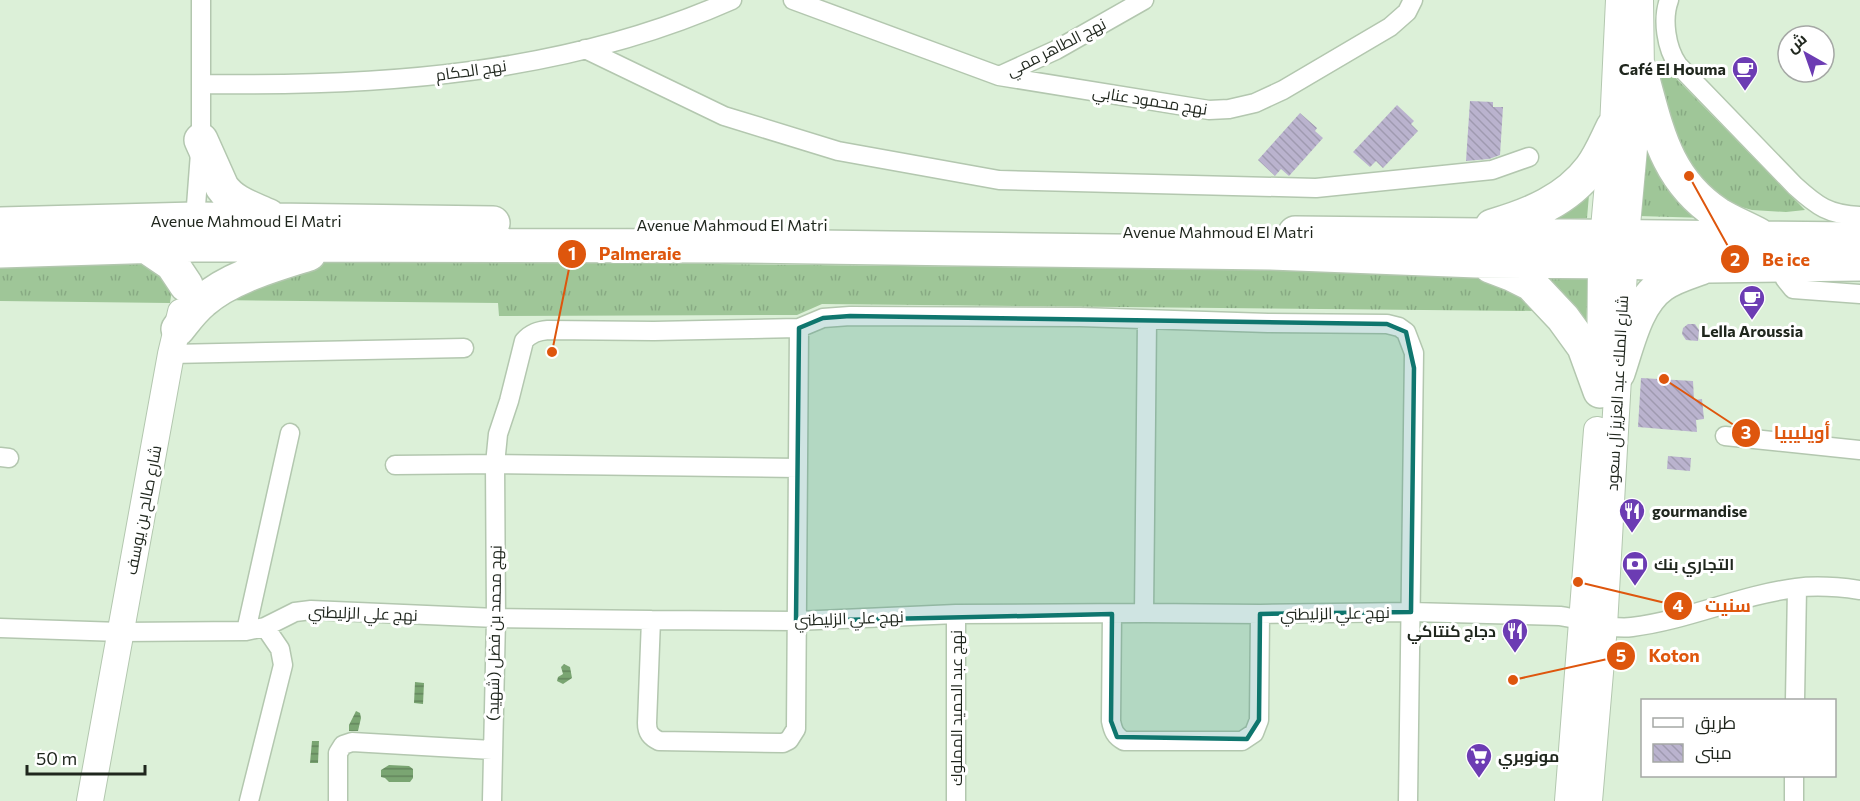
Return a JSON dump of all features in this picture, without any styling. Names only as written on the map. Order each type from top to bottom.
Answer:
[{"type":"highway","points":[[1641,72],[1669,162],[1679,178],[1691,192],[1720,215],[1773,252]]},
{"type":"highway","points":[[1472,247],[1518,219],[1544,208],[1563,195],[1593,166],[1613,127]]},
{"type":"highway","points":[[201,140],[226,193],[235,200],[282,221]]},
{"type":"highway","name":"Avenue Mahmoud El Matri","points":[[0,224],[87,221],[341,245],[741,246],[1271,253],[1472,247]]},
{"type":"highway","name":"Avenue Mahmoud El Matri","points":[[0,251],[147,247],[194,232],[282,221],[1377,232],[1472,247]]},
{"type":"highway","points":[[1609,382],[1646,302],[1655,290],[1673,278],[1709,266],[1773,252],[1860,239]]},
{"type":"highway","points":[[175,342],[204,300],[221,289],[276,264],[341,245]]},
{"type":"highway","points":[[147,247],[172,264],[186,285]]},
{"type":"highway","points":[[1472,247],[1773,252],[1860,264]]},
{"type":"highway","points":[[1472,247],[1542,294],[1563,318],[1609,382]]},
{"type":"highway","points":[[1614,249],[1709,266]]},
{"type":"main road","points":[[1614,249],[1613,127],[1619,0]]},
{"type":"main road","points":[[1614,249],[1641,72],[1640,0]]},
{"type":"main road","name":"شارع صالح بن يوسف","points":[[90,801],[194,232]]},
{"type":"main road","name":"شارع الملك عبد العزيز آل سعود","points":[[1589,801],[1593,622],[1609,382],[1614,249]]},
{"type":"main road","name":"شارع الملك عبد العزيز آل سعود","points":[[1568,801],[1593,622]]},
{"type":"street","points":[[194,232],[201,140],[201,0]]},
{"type":"street","name":"نهج الحكام","points":[[201,84],[313,84],[403,78],[513,65],[585,49],[690,19],[732,0]]},
{"type":"street","name":"نهج محمود عنابي","points":[[793,0],[999,76],[1209,111],[1255,103],[1283,90],[1390,27],[1407,12],[1413,0]]},
{"type":"street","name":"نهج الطاهر ممي","points":[[999,76],[1056,50],[1144,0]]},
{"type":"street","points":[[1669,0],[1668,40],[1670,51],[1678,65],[1812,201],[1832,213],[1860,216]]},
{"type":"street","points":[[585,49],[736,120],[838,151],[999,180],[1316,188],[1482,171],[1529,157]]},
{"type":"street","points":[[1773,252],[1787,283],[1793,290],[1860,294]]},
{"type":"street","name":"نهج محمد بن فضل (شهيد)","points":[[492,801],[496,618],[495,464],[498,434],[524,341],[529,335],[539,330],[654,332],[799,328],[823,318],[850,316],[1080,317],[1387,324],[1399,327],[1406,332],[1411,342],[1414,368],[1411,450],[1411,612]]},
{"type":"street","points":[[1144,613],[1145,399],[1148,320]]},
{"type":"street","points":[[651,620],[647,730],[654,738],[659,741],[783,743],[789,740],[796,729],[799,328]]},
{"type":"street","points":[[175,342],[464,348]]},
{"type":"street","points":[[246,631],[290,433]]},
{"type":"street","points":[[1725,436],[1860,450]]},
{"type":"street","points":[[395,465],[798,468]]},
{"type":"street","name":"نهج علي الزليطني","points":[[0,628],[120,632],[246,631],[265,627],[296,612],[311,610],[496,618],[796,621],[956,614],[1411,612],[1541,616],[1630,628],[1743,599],[1797,588],[1836,587],[1860,590]]},
{"type":"street","points":[[1795,699],[1797,588]]},
{"type":"street","points":[[1408,801],[1411,612]]},
{"type":"street","name":"نهج عبد الحميد المملوك","points":[[956,614],[956,801]]},
{"type":"street","points":[[1112,614],[1111,721],[1112,730],[1117,738],[1124,741],[1242,741],[1254,733],[1259,720],[1260,614]]},
{"type":"street","points":[[249,801],[283,665],[280,649],[265,627]]},
{"type":"street","points":[[338,801],[338,753],[343,745],[352,742],[492,750]]},
{"type":"street","points":[[1794,777],[1794,801]]},
{"type":"highlighted area","points":[[850,316],[1387,324],[1406,332],[1414,368],[1411,612],[1260,614],[1259,720],[1247,739],[1117,737],[1111,721],[1112,614],[796,621],[799,328],[823,318]]},
{"type":"green space","points":[[1663,65],[1805,210],[1786,212],[1752,210],[1727,203],[1699,180],[1677,157],[1659,92]]},
{"type":"green space","points":[[1643,135],[1707,218],[1638,216]]},
{"type":"green space","points":[[1591,172],[1587,218],[1536,218]]},
{"type":"green space","points":[[0,258],[146,258],[174,276],[170,303],[0,301]]},
{"type":"green space","points":[[352,260],[1588,273],[1586,336],[1538,311],[822,304],[797,315],[499,316],[498,303],[216,300],[305,263]]},
{"type":"shaded area","points":[[564,664],[570,667],[572,678],[563,684],[557,681],[558,677],[563,674],[561,667]]},
{"type":"shaded area","points":[[415,682],[424,683],[423,704],[414,703]]},
{"type":"shaded area","points":[[356,711],[360,713],[361,718],[358,731],[349,731],[349,725]]},
{"type":"shaded area","points":[[312,741],[319,741],[318,763],[310,763]]},
{"type":"shaded area","points":[[389,765],[409,766],[413,769],[413,778],[410,782],[389,782],[381,777],[381,770]]},
{"type":"building","points":[[1470,101],[1493,102],[1493,107],[1503,107],[1500,155],[1489,159],[1466,161]]},
{"type":"building","points":[[1397,105],[1414,121],[1411,124],[1418,131],[1383,168],[1376,161],[1370,167],[1353,152]]},
{"type":"building","points":[[1300,113],[1317,128],[1315,131],[1323,138],[1289,176],[1281,169],[1275,176],[1258,160]]},
{"type":"building","points":[[1688,324],[1695,324],[1699,330],[1698,341],[1686,340],[1682,334],[1683,328]]},
{"type":"building","points":[[1641,378],[1693,381],[1694,400],[1702,399],[1704,419],[1696,420],[1697,432],[1638,427]]},
{"type":"building","points":[[1668,456],[1691,458],[1690,471],[1667,469]]},
{"type":"place","name":"Café El Houma","points":[[1745,92]]},
{"type":"place","name":"Be ice","points":[[1689,176]]},
{"type":"place","name":"Lella Aroussia","points":[[1752,321]]},
{"type":"place","name":"Palmeraie","points":[[552,352]]},
{"type":"place","name":"أويليبيا","points":[[1664,379]]},
{"type":"place","name":"gourmandise","points":[[1632,534]]},
{"type":"place","name":"سنيت","points":[[1578,582]]},
{"type":"place","name":"التجاري بنك","points":[[1635,587]]},
{"type":"place","name":"دجاج كنتاكي","points":[[1515,654]]},
{"type":"place","name":"Koton","points":[[1513,680]]},
{"type":"place","name":"مونوبري","points":[[1479,779]]}]
